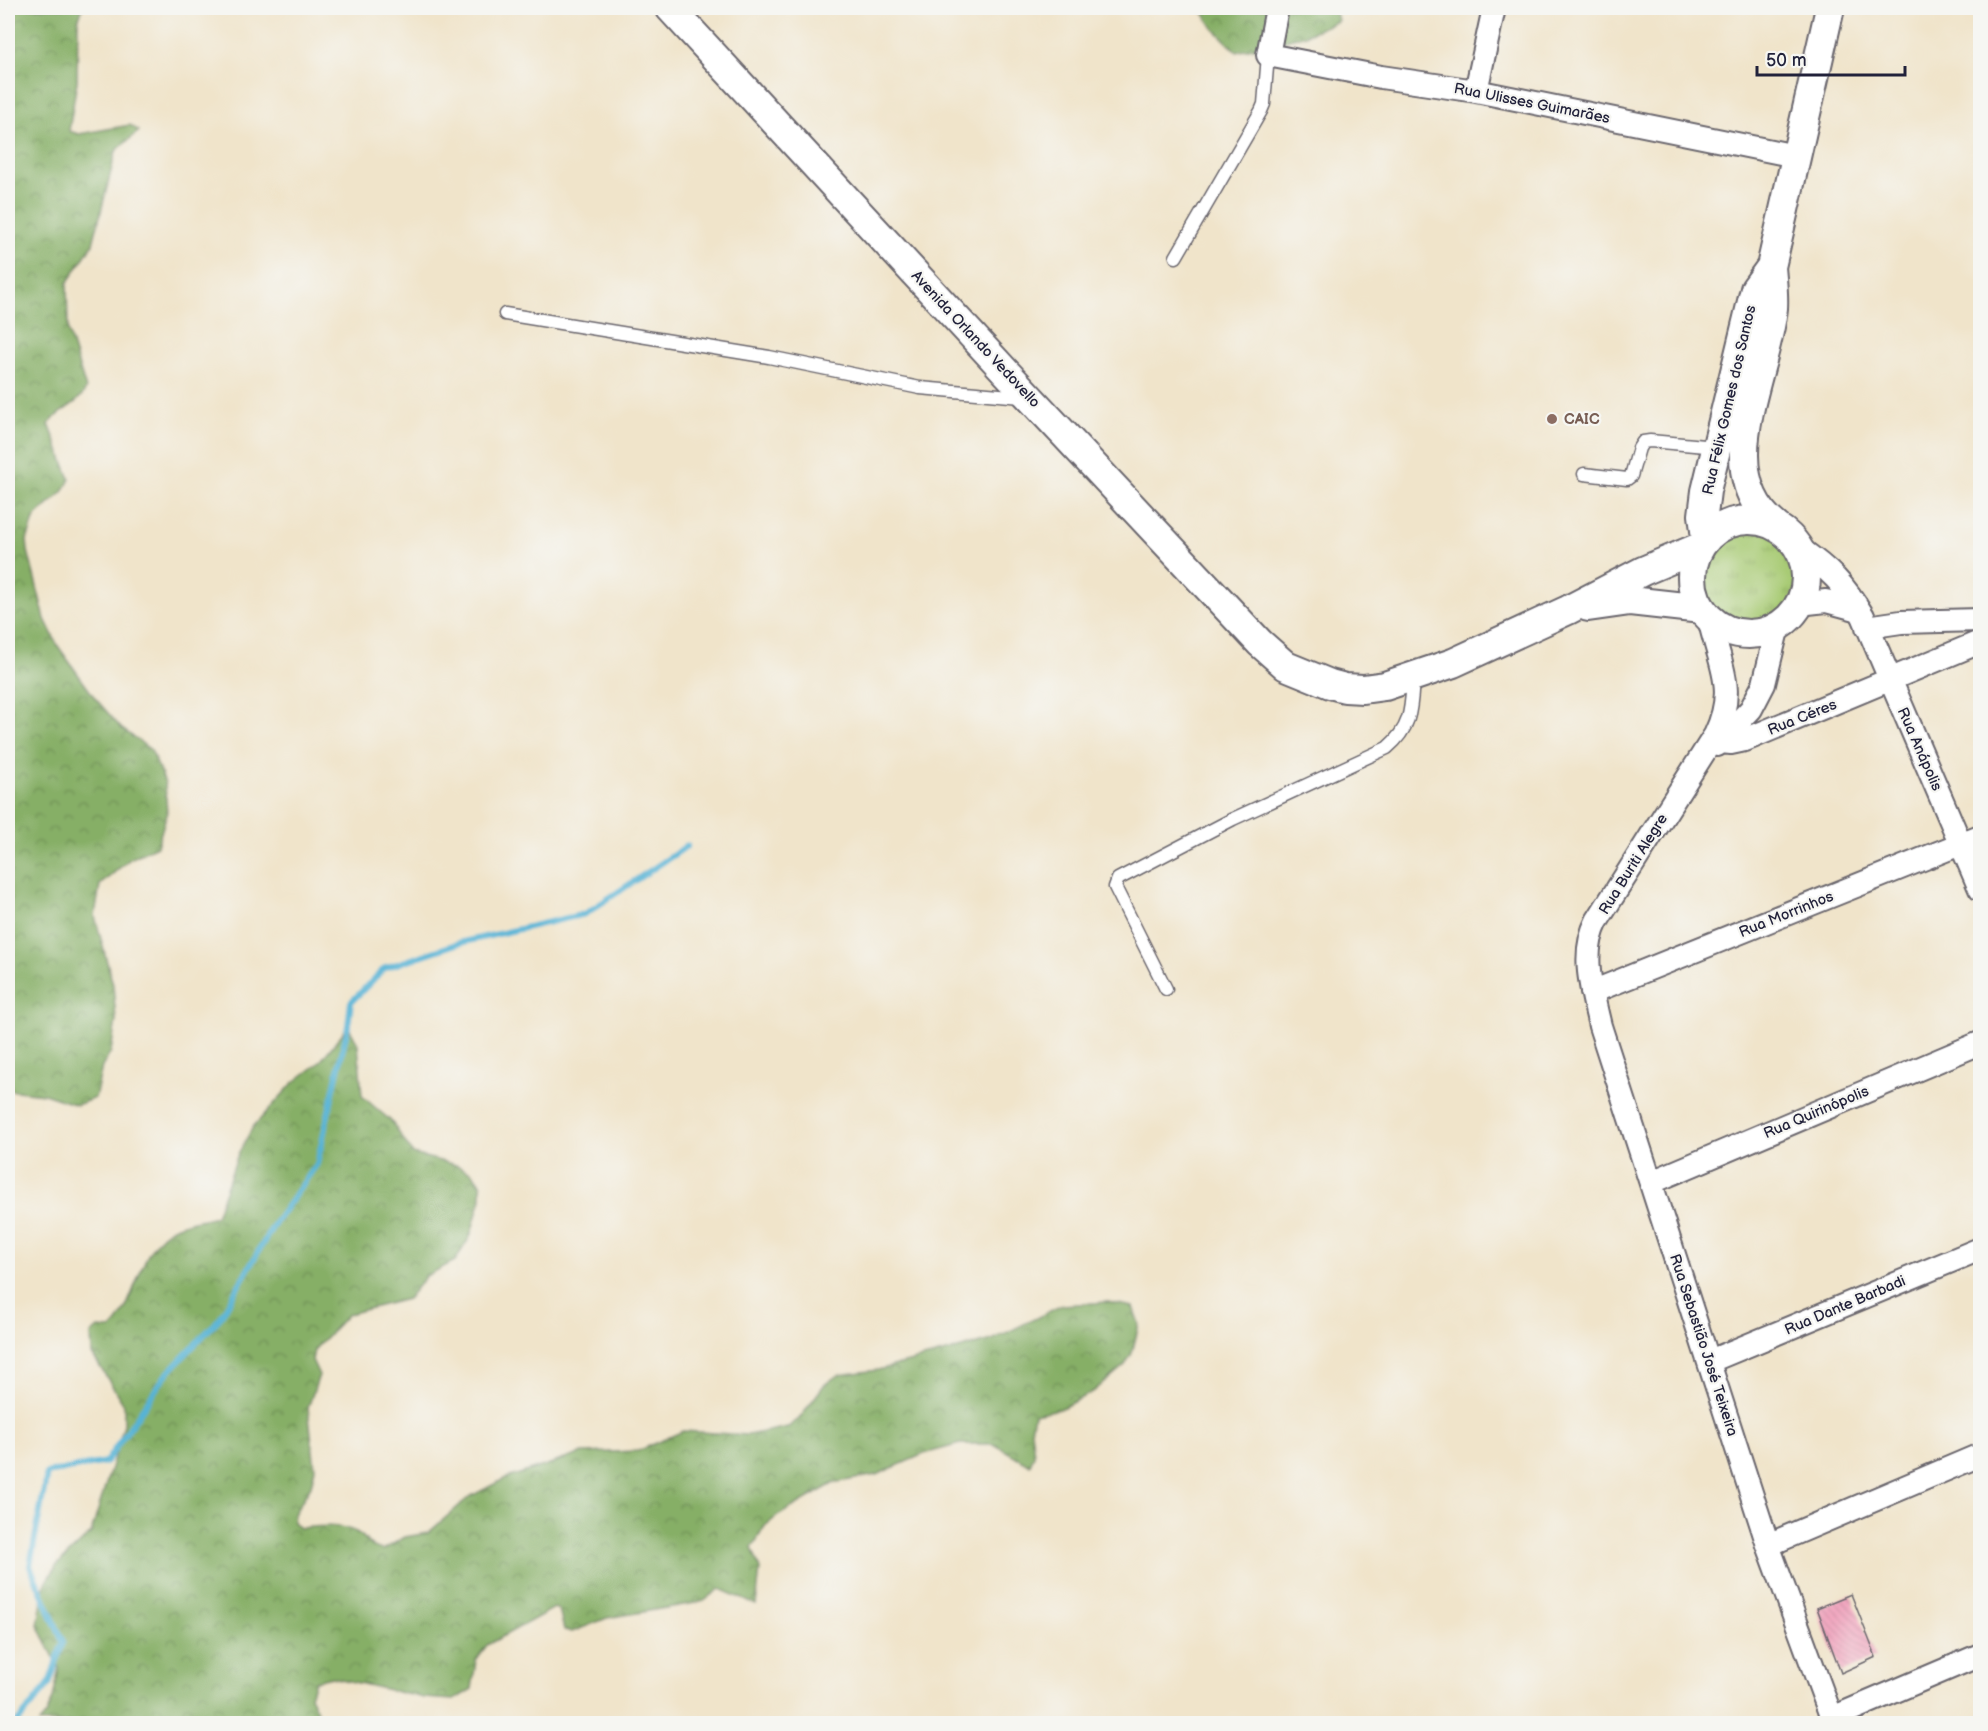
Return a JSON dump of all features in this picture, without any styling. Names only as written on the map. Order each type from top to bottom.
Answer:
[{"type":"street","name":"Avenida Orlando Vedovello","points":[[670,8],[1260,643],[1286,666],[1345,688],[1364,689],[1385,686],[1413,678]]},
{"type":"street","points":[[1268,56],[1277,8]]},
{"type":"street","points":[[1476,91],[1494,8]]},
{"type":"street","name":"Rua Félix Gomes dos Santos","points":[[1778,527],[1765,517],[1756,503],[1746,474],[1742,449],[1773,307],[1771,267],[1830,8]]},
{"type":"street","name":"Rua Ulisses Guimarães","points":[[1268,56],[1381,77],[1476,91],[1796,156]]},
{"type":"street","name":"Rua Félix Gomes dos Santos","points":[[1703,542],[1706,490],[1755,289],[1771,267]]},
{"type":"street","points":[[1413,678],[1453,663],[1568,610],[1703,542],[1722,526],[1740,520],[1759,520],[1778,527],[1799,549],[1806,576],[1804,591],[1794,613],[1778,626],[1765,632],[1743,634],[1721,627],[1705,614],[1694,594],[1691,578],[1694,562],[1703,542]]},
{"type":"street","name":"Rua Anápolis","points":[[1799,549],[1825,566],[1841,582],[1863,619],[1889,680],[1971,840],[1980,889]]},
{"type":"street","points":[[1568,610],[1630,601],[1705,614]]},
{"type":"street","points":[[1799,604],[1826,601],[1863,619],[1901,622],[1980,620]]},
{"type":"street","name":"Rua Buriti Alegre","points":[[1705,614],[1725,674],[1727,695],[1718,739]]},
{"type":"street","name":"Rua Buriti Alegre","points":[[1588,963],[1589,940],[1597,921],[1692,769],[1718,739],[1751,709],[1764,684],[1778,626]]},
{"type":"street","name":"Rua Céres","points":[[1718,739],[1731,743],[1745,740],[1980,642]]},
{"type":"street","name":"Rua Morrinhos","points":[[1592,992],[1971,840]]},
{"type":"street","name":"Rua Sebastião José Teixeira","points":[[1588,963],[1600,1026],[1768,1545],[1833,1720]]},
{"type":"street","name":"Rua Quirinópolis","points":[[1652,1182],[1980,1043]]},
{"type":"street","name":"Rua Dante Barbadi","points":[[1710,1361],[1980,1249]]},
{"type":"street","points":[[1768,1545],[1980,1455]]},
{"type":"street","points":[[1833,1720],[1980,1655]]},
{"type":"lane","points":[[1176,257],[1261,111],[1264,104],[1268,56]]},
{"type":"lane","points":[[505,314],[769,357],[920,388],[1030,397]]},
{"type":"lane","points":[[1584,474],[1627,479],[1631,476],[1643,442],[1716,447]]},
{"type":"lane","points":[[1166,989],[1115,887],[1118,879],[1233,819],[1388,748],[1400,737],[1407,723],[1413,678]]},
{"type":"green space","points":[[8,8],[83,8],[78,20],[77,81],[69,131],[79,134],[130,125],[139,131],[116,151],[93,244],[67,283],[68,331],[86,389],[78,400],[58,414],[49,424],[70,479],[63,492],[35,517],[27,540],[45,619],[58,646],[95,698],[121,728],[151,750],[165,783],[167,813],[157,846],[130,859],[100,885],[95,916],[113,985],[116,1020],[111,1052],[102,1067],[95,1098],[77,1105],[44,1094],[8,1090]]},
{"type":"green space","points":[[1200,8],[1335,8],[1338,21],[1305,35],[1237,52],[1213,28]]},
{"type":"green space","points":[[1748,528],[1767,532],[1782,543],[1793,558],[1797,577],[1793,596],[1782,611],[1767,622],[1748,626],[1729,622],[1714,611],[1703,596],[1699,577],[1703,558],[1714,543],[1729,532]]},
{"type":"green space","points":[[348,1026],[358,1044],[362,1096],[391,1121],[413,1154],[456,1165],[473,1173],[481,1185],[481,1199],[470,1237],[455,1261],[426,1276],[407,1299],[348,1314],[314,1350],[312,1360],[319,1375],[308,1408],[315,1468],[311,1486],[294,1514],[293,1522],[299,1528],[342,1527],[360,1534],[371,1545],[383,1550],[405,1537],[428,1533],[469,1497],[504,1479],[583,1453],[638,1451],[683,1431],[748,1435],[788,1427],[799,1419],[824,1385],[838,1375],[878,1370],[992,1340],[1062,1305],[1108,1302],[1133,1307],[1139,1324],[1132,1353],[1125,1365],[1094,1391],[1060,1409],[1034,1414],[1031,1430],[1034,1455],[1030,1465],[994,1444],[960,1444],[924,1454],[876,1475],[834,1483],[779,1515],[765,1526],[752,1548],[760,1569],[756,1605],[720,1589],[701,1602],[607,1618],[572,1632],[564,1630],[559,1610],[554,1608],[487,1645],[476,1660],[472,1689],[454,1700],[424,1698],[332,1677],[315,1681],[310,1696],[323,1723],[39,1723],[46,1715],[53,1699],[59,1668],[38,1625],[44,1587],[56,1566],[91,1533],[124,1425],[124,1405],[92,1354],[91,1334],[98,1328],[111,1329],[120,1318],[145,1260],[162,1235],[180,1225],[216,1216],[238,1154],[253,1127],[293,1083],[319,1063]]},
{"type":"building","points":[[1851,1594],[1876,1657],[1841,1673],[1817,1608]]},
{"type":"waterway","points":[[16,1724],[49,1684],[63,1642],[30,1566],[47,1473],[106,1462],[165,1376],[220,1318],[273,1226],[317,1164],[348,1026],[351,1002],[385,968],[459,943],[585,914],[687,846]]},
{"type":"place","name":"CAIC","points":[[1552,419]]}]
